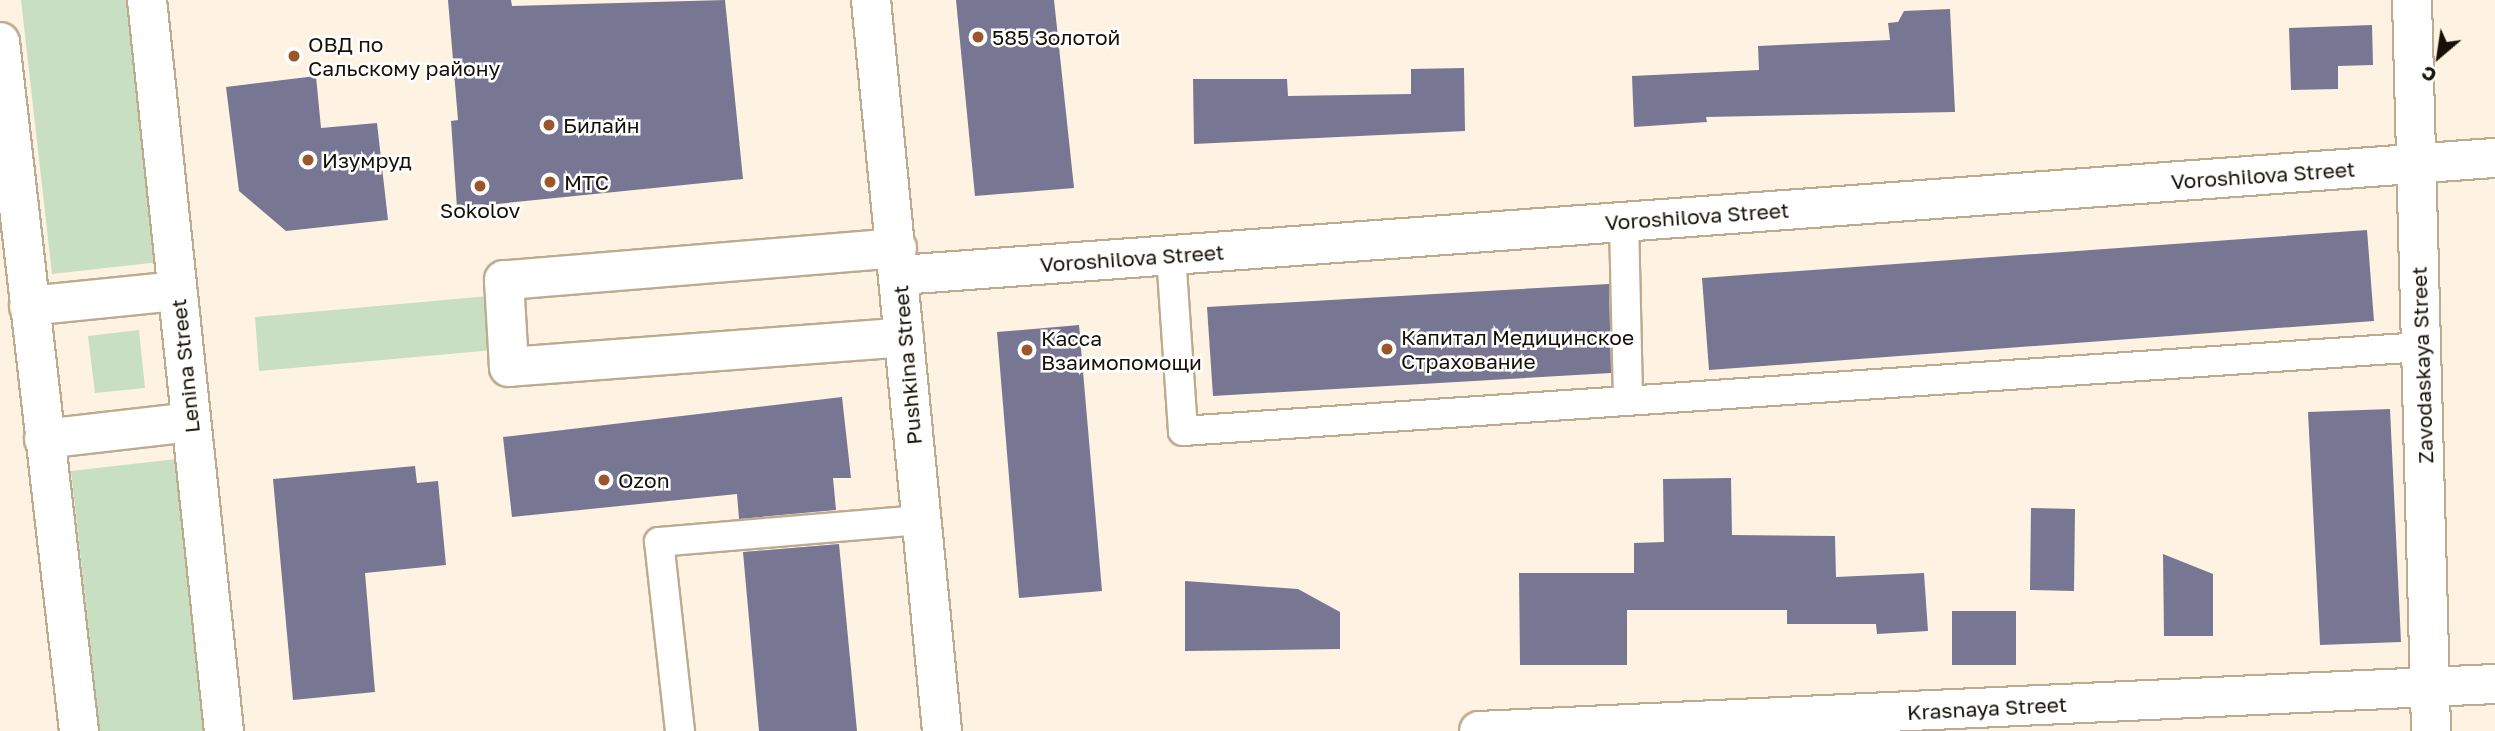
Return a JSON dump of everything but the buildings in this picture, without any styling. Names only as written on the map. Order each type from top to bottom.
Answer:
[{"type":"street","name":"Lenina Street","points":[[147,0],[224,731]]},
{"type":"street","name":"Pushkina Street","points":[[871,0],[942,731]]},
{"type":"street","name":"Zavodaskaya Street","points":[[2412,0],[2431,731]]},
{"type":"street","points":[[0,41],[79,731]]},
{"type":"street","name":"Voroshilova Street","points":[[904,337],[509,367],[504,280],[898,261],[1171,255],[2495,158]]},
{"type":"street","points":[[29,306],[177,291]]},
{"type":"street","points":[[44,439],[191,422]]},
{"type":"street","name":"Krasnaya Street","points":[[1479,731],[2495,684]]},
{"type":"lane","points":[[1624,222],[1628,401]]},
{"type":"lane","points":[[1171,255],[1183,431],[2421,347]]},
{"type":"lane","points":[[680,731],[659,542],[921,520]]},
{"type":"green space","points":[[21,0],[129,0],[159,262],[52,274]]},
{"type":"green space","points":[[489,296],[494,350],[259,371],[255,317]]},
{"type":"green space","points":[[139,330],[145,388],[95,393],[88,336]]},
{"type":"green space","points":[[185,458],[215,731],[100,731],[71,471]]},
{"type":"place","name":"585 Золотой","points":[[978,37]]},
{"type":"place","name":"ОВД по Сальскому району","points":[[294,56]]},
{"type":"place","name":"Билайн","points":[[549,125]]},
{"type":"place","name":"Изумруд","points":[[308,160]]},
{"type":"place","name":"МТС","points":[[550,182]]},
{"type":"place","name":"Sokolov","points":[[480,186]]},
{"type":"place","name":"Капитал Медицинское Страхование","points":[[1387,349]]},
{"type":"place","name":"Касса Взаимопомощи","points":[[1027,350]]},
{"type":"place","name":"Ozon","points":[[604,480]]}]
